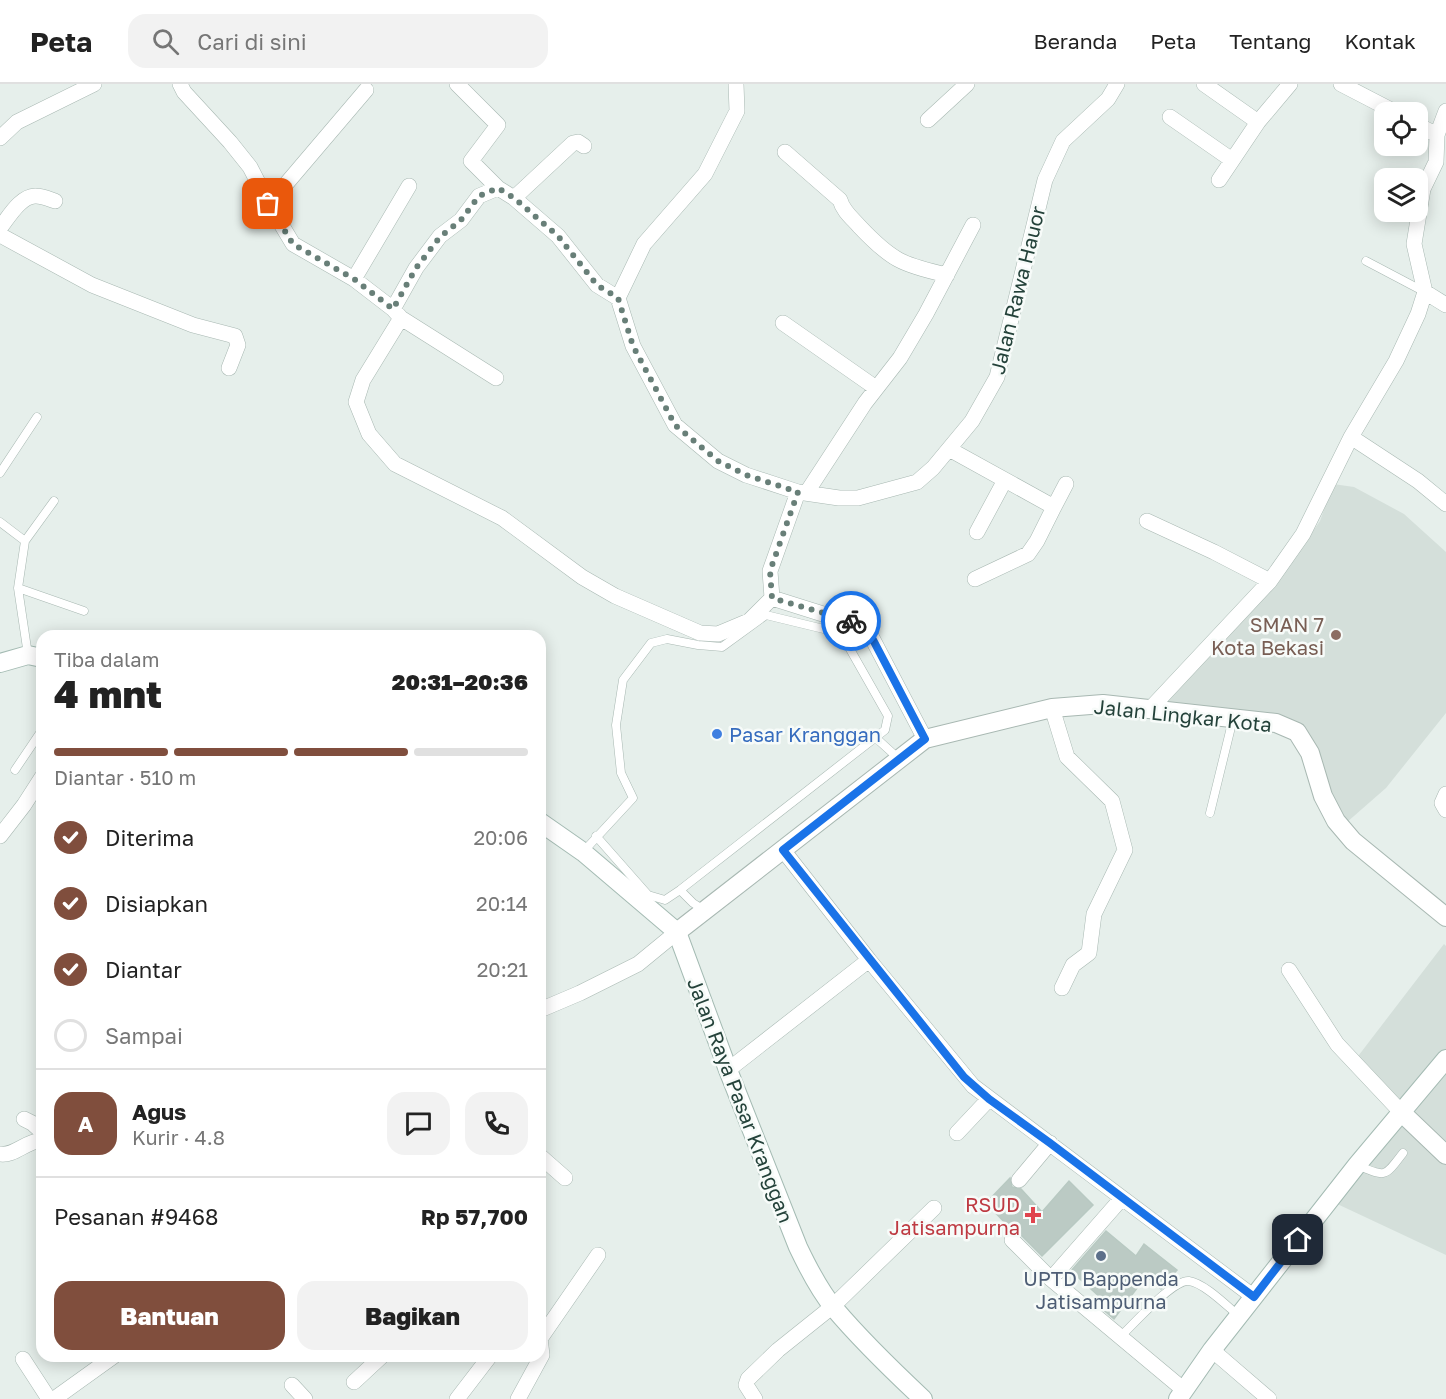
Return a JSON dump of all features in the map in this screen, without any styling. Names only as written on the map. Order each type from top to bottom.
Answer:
[{"type":"main road","points":[[0,663],[35,657]]},
{"type":"main road","name":"Jalan Lingkar Kota","points":[[677,932],[925,739],[1052,708],[1102,704],[1276,723],[1297,732],[1310,753],[1323,796],[1336,821],[1353,841],[1446,917]]},
{"type":"main road","name":"Jalan Raya Pasar Kranggan","points":[[546,826],[583,852],[677,932],[728,1070],[798,1247],[810,1271],[833,1306],[923,1399]]},
{"type":"main road","points":[[1181,1394],[1212,1350],[1356,1165],[1446,1059]]},
{"type":"main road","points":[[1401,1112],[1446,1155]]},
{"type":"street","points":[[0,138],[17,122],[94,84]]},
{"type":"street","points":[[180,84],[184,92],[250,167],[268,204],[293,244],[354,279],[397,314],[496,378]]},
{"type":"street","points":[[458,84],[498,124],[471,161],[498,188],[514,198],[558,236],[597,285],[618,298],[644,244],[705,174],[737,111],[736,84]]},
{"type":"street","points":[[928,120],[967,84]]},
{"type":"street","name":"Jalan Rawa Hauor","points":[[618,298],[633,346],[675,425],[718,461],[746,475],[803,492],[839,498],[858,498],[917,482],[933,468],[972,421],[997,377],[1045,180],[1063,141],[1108,99],[1117,84]]},
{"type":"street","points":[[1204,84],[1258,122]]},
{"type":"street","points":[[1219,180],[1258,122],[1290,84]]},
{"type":"street","points":[[1341,84],[1376,102]]},
{"type":"street","points":[[268,204],[366,90]]},
{"type":"street","points":[[1151,708],[1270,581],[1303,534],[1351,437],[1396,360],[1418,314],[1425,292],[1414,244],[1423,189],[1436,162],[1437,135],[1446,111]]},
{"type":"street","points":[[1170,117],[1232,160]]},
{"type":"street","points":[[1428,130],[1437,135]]},
{"type":"street","points":[[514,198],[573,143],[579,142],[584,146]]},
{"type":"street","points":[[785,152],[840,200],[844,210],[890,256],[913,267],[947,274]]},
{"type":"street","points":[[354,279],[409,186]]},
{"type":"street","points":[[498,188],[479,196],[461,220],[440,237],[416,268],[397,314],[363,380],[356,402],[369,434],[395,464],[502,518],[582,577],[615,596],[700,633],[718,634],[749,621],[772,598],[770,571],[803,492],[876,388],[900,358],[973,225]]},
{"type":"street","points":[[0,228],[19,204],[29,198],[34,196],[55,201]]},
{"type":"street","points":[[0,235],[92,285],[193,325],[235,336],[238,345],[229,369]]},
{"type":"street","points":[[1425,292],[1446,304]]},
{"type":"street","points":[[783,323],[876,388]]},
{"type":"street","points":[[1351,437],[1418,481],[1446,504]]},
{"type":"street","points":[[949,449],[1054,507]]},
{"type":"street","points":[[976,532],[1005,480]]},
{"type":"street","points":[[975,579],[1028,554],[1066,484]]},
{"type":"street","points":[[1147,521],[1270,581]]},
{"type":"street","points":[[772,598],[861,626],[871,636],[925,739]]},
{"type":"street","points":[[1052,708],[1067,757],[1112,801],[1125,850],[1094,914],[1089,952],[1073,965],[1062,988]]},
{"type":"street","points":[[0,836],[36,786]]},
{"type":"street","points":[[1446,794],[1442,803],[1446,810]]},
{"type":"street","points":[[783,850],[964,1077],[989,1099],[1254,1297]]},
{"type":"street","points":[[546,1007],[638,963],[677,932]]},
{"type":"street","points":[[728,1070],[869,960]]},
{"type":"street","points":[[1289,970],[1337,1044],[1401,1112]]},
{"type":"street","points":[[957,1133],[989,1099]]},
{"type":"street","points":[[24,1119],[36,1127]]},
{"type":"street","points":[[0,1154],[8,1155],[31,1141],[36,1141]]},
{"type":"street","points":[[1019,1180],[1050,1143]]},
{"type":"street","points":[[546,1161],[565,1178]]},
{"type":"street","points":[[1051,1279],[1122,1198]]},
{"type":"street","points":[[752,1395],[746,1385],[748,1379],[778,1350],[833,1306],[934,1208]]},
{"type":"street","points":[[1012,1240],[1051,1279],[1121,1336],[1181,1394]]},
{"type":"street","points":[[546,1329],[598,1255]]},
{"type":"street","points":[[1212,1350],[1269,1399]]},
{"type":"street","points":[[23,1359],[49,1399]]},
{"type":"street","points":[[54,1399],[106,1362]]},
{"type":"street","points":[[354,1382],[376,1362]]},
{"type":"street","points":[[457,1399],[485,1362]]},
{"type":"street","points":[[518,1399],[538,1362]]},
{"type":"street","points":[[292,1385],[305,1399]]},
{"type":"lane","points":[[1366,261],[1425,292]]},
{"type":"lane","points":[[0,473],[37,417]]},
{"type":"lane","points":[[35,657],[18,588],[26,541],[54,501]]},
{"type":"lane","points":[[0,522],[26,541]]},
{"type":"lane","points":[[18,588],[84,611]]},
{"type":"lane","points":[[583,852],[596,836],[633,798],[621,772],[616,725],[623,680],[651,643],[667,639],[722,647],[766,615],[832,631],[846,642],[888,716],[885,730],[876,738],[665,900],[648,895],[596,836]]},
{"type":"lane","points":[[1210,813],[1234,717]]},
{"type":"lane","points":[[876,738],[900,759]]},
{"type":"lane","points":[[15,770],[36,739]]},
{"type":"lane","points":[[680,890],[693,903],[705,910]]},
{"type":"lane","points":[[1356,1165],[1377,1174],[1384,1174],[1403,1153]]},
{"type":"lane","points":[[1121,1336],[1181,1282],[1189,1281],[1200,1285],[1239,1316]]},
{"type":"shaded area","name":"SMAN 7 Kota Bekasi","points":[[1333,484],[1354,487],[1404,514],[1446,552],[1446,713],[1386,788],[1346,823],[1305,739],[1164,706],[1168,697],[1284,572],[1320,521]]},
{"type":"shaded area","points":[[1444,944],[1446,946],[1446,1255],[1333,1202],[1409,1110],[1349,1068]]},
{"type":"building","points":[[1010,1178],[1012,1187],[1021,1189],[1042,1212],[1069,1181],[1093,1205],[1042,1256],[986,1203]]},
{"type":"building","points":[[1106,1231],[1136,1256],[1144,1244],[1177,1270],[1161,1289],[1146,1276],[1114,1319],[1098,1305],[1102,1299],[1071,1271]]},
{"type":"way so far","points":[[268,204],[293,244],[354,279],[393,309],[416,268],[428,252],[440,237],[461,220],[479,196],[498,188],[514,198],[558,236],[597,285],[618,298],[633,346],[675,425],[718,461],[746,475],[798,492],[770,571],[772,598],[851,621]]},
{"type":"place","name":"SMAN 7 Kota Bekasi","points":[[1336,635]]},
{"type":"place","name":"Pasar Kranggan","points":[[717,734]]},
{"type":"place","name":"RSUD Jatisampurna","points":[[1033,1215]]},
{"type":"place","name":"UPTD Bappenda Jatisampurna","points":[[1101,1256]]},
{"type":"route","points":[[851,621],[861,626],[871,636],[895,686],[925,739],[783,850],[964,1077],[989,1099],[1254,1297],[1298,1240]]}]
